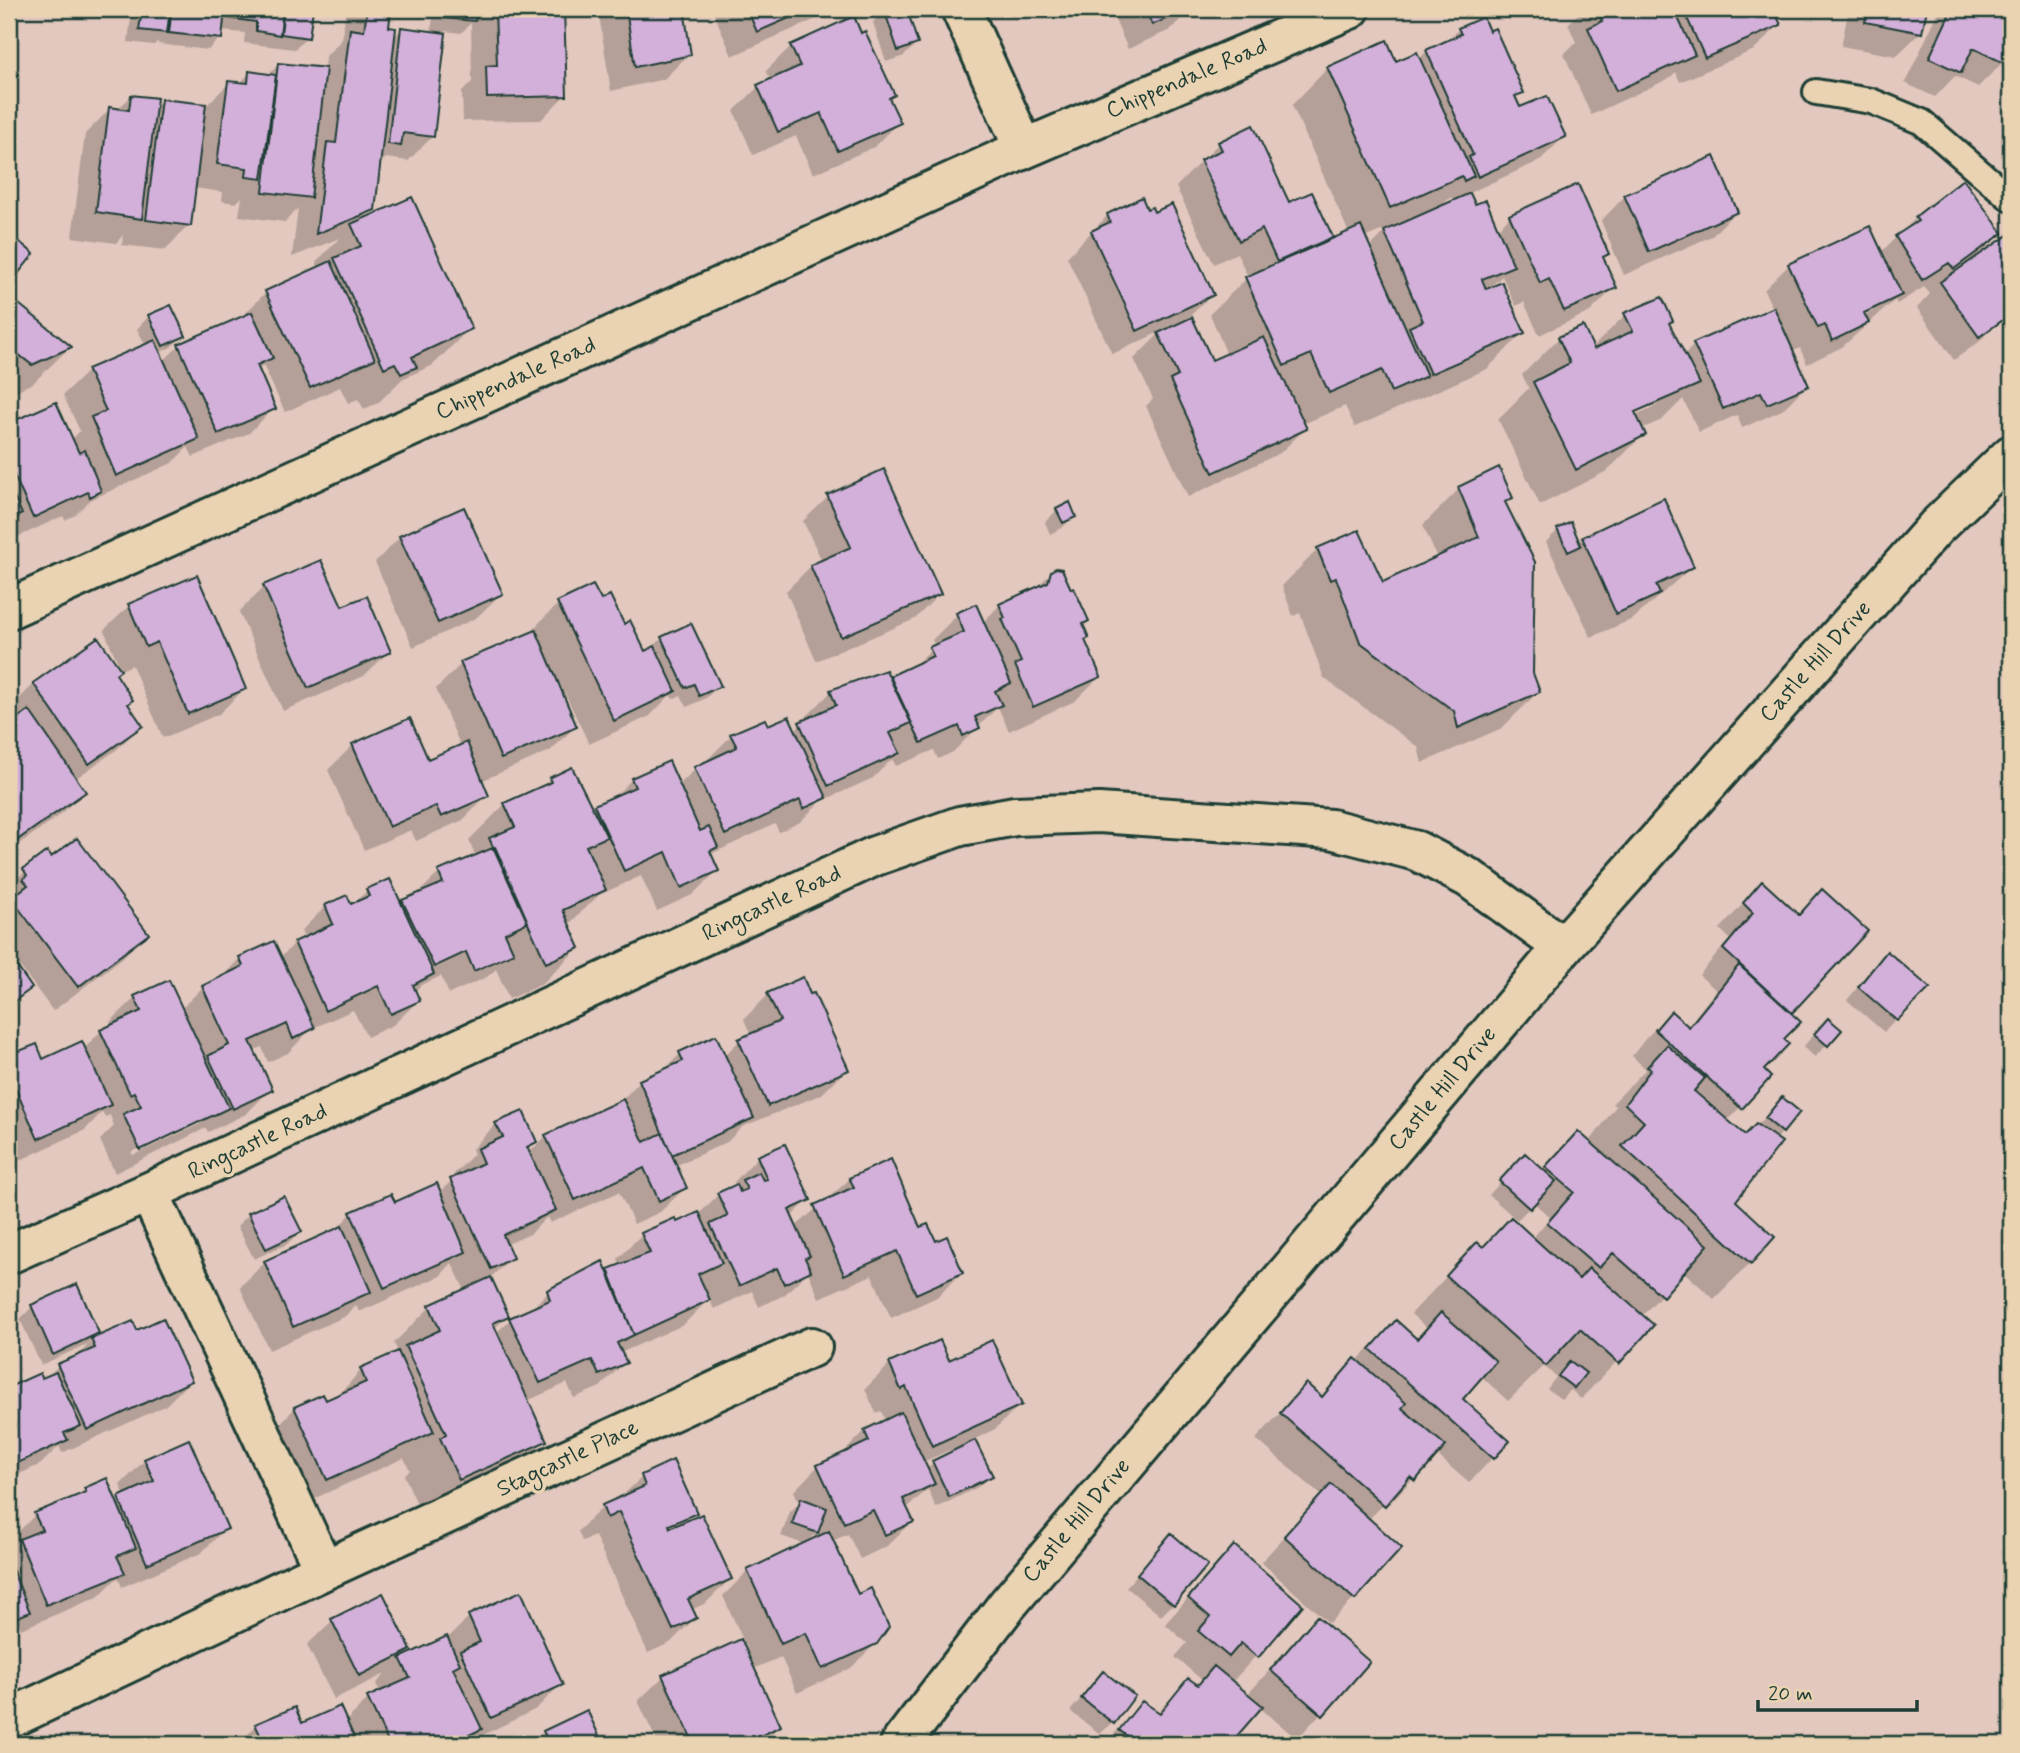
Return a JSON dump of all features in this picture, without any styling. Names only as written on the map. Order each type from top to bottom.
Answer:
[{"type":"street","points":[[961,9],[1024,149]]},
{"type":"street","name":"Chippendale Road","points":[[9,609],[1024,149],[1350,9]]},
{"type":"street","name":"Castle Hill Drive","points":[[900,1744],[1007,1605],[1563,947],[1936,527],[2011,455]]},
{"type":"street","name":"Ringcastle Road","points":[[9,1254],[149,1192],[875,856],[960,826],[1015,816],[1099,813],[1331,829],[1417,851],[1469,878],[1563,947]]},
{"type":"street","points":[[149,1192],[324,1570]]},
{"type":"street","name":"Stagcastle Place","points":[[9,1719],[324,1570],[812,1347]]},
{"type":"lane","points":[[1816,92],[1871,101],[1922,122],[2011,199]]},
{"type":"building","points":[[142,9],[170,9],[167,33],[139,30]]},
{"type":"building","points":[[172,9],[225,9],[222,39],[169,33]]},
{"type":"building","points":[[227,9],[283,9],[280,35],[256,31],[256,22],[226,18]]},
{"type":"building","points":[[284,9],[313,9],[309,38],[281,34]]},
{"type":"building","points":[[367,9],[391,9],[389,27],[396,28],[375,210],[316,234],[327,142],[336,143],[350,29],[364,31]]},
{"type":"building","points":[[444,9],[477,9],[475,21],[443,18]]},
{"type":"building","points":[[495,9],[564,9],[567,96],[487,98],[486,66],[497,65]]},
{"type":"building","points":[[626,9],[684,9],[691,55],[635,67]]},
{"type":"building","points":[[747,9],[810,9],[757,32]]},
{"type":"building","points":[[884,9],[907,9],[918,44],[898,51]]},
{"type":"building","points":[[1145,9],[1189,9],[1152,25]]},
{"type":"building","points":[[1597,9],[1674,9],[1695,55],[1616,91],[1588,28],[1602,21]]},
{"type":"building","points":[[1683,9],[1774,9],[1781,25],[1705,58]]},
{"type":"building","points":[[1868,9],[1927,9],[1922,33],[1865,22]]},
{"type":"building","points":[[1952,9],[2011,9],[2011,56],[2004,63],[1973,48],[1961,73],[1929,58]]},
{"type":"building","points":[[854,16],[861,33],[865,31],[895,95],[889,98],[901,123],[838,151],[821,113],[778,132],[757,85],[800,66],[790,45]]},
{"type":"building","points":[[1483,17],[1489,31],[1495,28],[1524,93],[1515,96],[1520,107],[1547,96],[1566,137],[1478,177],[1469,157],[1473,155],[1426,50],[1461,34],[1458,28]]},
{"type":"building","points":[[401,27],[446,33],[434,137],[403,133],[401,146],[388,144]]},
{"type":"building","points":[[1387,40],[1396,61],[1417,52],[1474,176],[1464,181],[1462,176],[1390,208],[1327,67]]},
{"type":"building","points":[[278,63],[326,68],[311,198],[263,192]]},
{"type":"building","points":[[249,71],[276,75],[262,179],[246,177],[247,168],[217,164],[228,81],[248,83]]},
{"type":"building","points":[[131,95],[157,98],[142,219],[96,212],[109,107],[129,110]]},
{"type":"building","points":[[161,99],[206,104],[191,226],[146,220]]},
{"type":"building","points":[[1253,125],[1289,202],[1312,192],[1333,237],[1277,262],[1262,229],[1239,241],[1200,160],[1222,150],[1218,142]]},
{"type":"building","points":[[1714,156],[1738,212],[1649,252],[1624,195]]},
{"type":"building","points":[[1963,179],[2003,233],[1954,269],[1949,263],[1922,280],[1895,236],[1918,221],[1915,217]]},
{"type":"building","points":[[1578,184],[1609,254],[1603,257],[1617,288],[1564,311],[1549,279],[1540,283],[1509,215]]},
{"type":"building","points":[[1470,193],[1475,204],[1486,200],[1514,266],[1482,279],[1486,289],[1502,282],[1525,333],[1430,374],[1409,327],[1423,321],[1384,231]]},
{"type":"building","points":[[412,197],[472,329],[412,357],[417,367],[401,374],[395,363],[384,368],[334,258],[361,246],[351,224]]},
{"type":"building","points":[[1142,197],[1147,209],[1152,207],[1154,212],[1172,204],[1214,295],[1137,331],[1091,231],[1110,222],[1107,214]]},
{"type":"building","points":[[1361,226],[1427,376],[1391,392],[1382,370],[1329,393],[1311,354],[1284,366],[1245,277]]},
{"type":"building","points":[[1870,226],[1902,295],[1864,313],[1869,323],[1832,341],[1825,325],[1818,328],[1788,264]]},
{"type":"building","points":[[9,233],[34,254],[9,285]]},
{"type":"building","points":[[2008,235],[2011,240],[2011,306],[2003,312],[2007,317],[1979,337],[1940,282]]},
{"type":"building","points":[[331,261],[375,359],[310,388],[265,291]]},
{"type":"building","points":[[9,296],[72,347],[32,365],[9,347]]},
{"type":"building","points":[[1662,297],[1673,321],[1669,323],[1700,384],[1635,412],[1646,435],[1576,470],[1533,382],[1570,363],[1558,337],[1583,326],[1594,349],[1633,331],[1624,313]]},
{"type":"building","points":[[171,305],[186,336],[163,346],[148,315]]},
{"type":"building","points":[[1774,307],[1809,386],[1767,404],[1761,392],[1723,409],[1693,343]]},
{"type":"building","points":[[252,312],[273,358],[257,365],[276,409],[218,434],[178,344]]},
{"type":"building","points":[[1192,317],[1212,360],[1264,337],[1307,429],[1213,473],[1170,380],[1178,376],[1158,333]]},
{"type":"building","points":[[155,340],[199,439],[116,476],[91,417],[106,411],[87,369]]},
{"type":"building","points":[[56,402],[79,453],[85,450],[101,491],[90,497],[88,492],[33,518],[9,464],[9,423]]},
{"type":"building","points":[[1499,467],[1513,498],[1505,502],[1535,562],[1533,673],[1540,692],[1458,728],[1454,711],[1360,642],[1336,578],[1330,580],[1317,548],[1359,530],[1383,582],[1479,537],[1458,487]]},
{"type":"building","points":[[884,469],[941,594],[841,637],[810,565],[851,547],[827,495]]},
{"type":"building","points":[[9,486],[22,514],[9,521]]},
{"type":"building","points":[[1664,498],[1694,567],[1656,585],[1660,594],[1616,614],[1582,537]]},
{"type":"building","points":[[1070,502],[1076,517],[1063,523],[1056,509]]},
{"type":"building","points":[[464,507],[503,594],[438,623],[399,536]]},
{"type":"building","points":[[1571,522],[1581,546],[1568,552],[1557,529]]},
{"type":"building","points":[[321,560],[342,606],[367,596],[391,652],[308,688],[263,585]]},
{"type":"building","points":[[1062,569],[1071,589],[1074,588],[1089,621],[1083,624],[1089,638],[1085,640],[1101,677],[1033,707],[1015,665],[1021,662],[1002,619],[1005,618],[999,604],[1048,582],[1051,571]]},
{"type":"building","points":[[197,575],[246,689],[188,714],[157,642],[146,647],[128,604]]},
{"type":"building","points":[[593,585],[601,600],[610,595],[624,624],[630,620],[645,651],[655,646],[676,691],[614,721],[557,602]]},
{"type":"building","points":[[976,604],[1011,683],[995,691],[1002,705],[975,717],[980,728],[963,736],[959,726],[921,743],[890,676],[933,656],[929,647],[964,632],[956,613]]},
{"type":"building","points":[[691,623],[721,686],[699,696],[694,684],[685,688],[661,637]]},
{"type":"building","points":[[536,630],[577,727],[501,759],[460,662]]},
{"type":"building","points":[[98,637],[121,670],[116,674],[133,700],[128,704],[143,726],[89,764],[33,683]]},
{"type":"building","points":[[886,670],[911,723],[890,733],[900,753],[828,786],[799,722],[836,705],[830,690]]},
{"type":"building","points":[[29,710],[86,792],[13,843],[9,837],[9,724]]},
{"type":"building","points":[[789,716],[827,798],[803,809],[800,800],[725,835],[694,767],[737,747],[730,734],[765,719],[768,725]]},
{"type":"building","points":[[410,718],[428,759],[467,742],[489,796],[441,817],[436,806],[389,827],[352,744]]},
{"type":"building","points":[[669,761],[700,831],[709,827],[718,847],[710,851],[719,871],[681,888],[666,852],[624,871],[594,805],[635,787],[631,778]]},
{"type":"building","points":[[572,767],[607,837],[586,846],[606,890],[563,910],[580,948],[546,963],[489,838],[515,827],[504,803],[551,782],[549,778]]},
{"type":"building","points":[[77,838],[149,934],[78,987],[11,898],[28,885],[23,879],[27,875],[23,869],[47,851],[51,857]]},
{"type":"building","points":[[495,847],[528,922],[505,933],[514,953],[474,971],[466,952],[434,967],[402,900],[443,883],[438,871]]},
{"type":"building","points":[[390,879],[434,974],[413,985],[420,1001],[391,1014],[378,986],[325,1011],[294,942],[333,924],[325,905],[347,895],[351,904],[369,896],[366,889]]},
{"type":"building","points":[[1762,881],[1799,915],[1822,889],[1868,931],[1792,1013],[1723,949],[1753,913],[1743,903]]},
{"type":"building","points":[[274,941],[315,1028],[293,1039],[287,1024],[250,1041],[273,1090],[233,1109],[208,1056],[229,1045],[202,986],[243,966],[239,957]]},
{"type":"building","points":[[1887,951],[1930,988],[1897,1021],[1858,987]]},
{"type":"building","points":[[9,955],[32,988],[9,1005]]},
{"type":"building","points":[[1739,965],[1801,1022],[1784,1039],[1789,1044],[1764,1070],[1771,1077],[1742,1109],[1655,1030],[1671,1011],[1689,1027]]},
{"type":"building","points":[[803,977],[810,994],[814,993],[849,1070],[768,1106],[738,1039],[780,1021],[767,993]]},
{"type":"building","points":[[169,980],[229,1108],[140,1150],[123,1114],[141,1106],[134,1092],[130,1094],[100,1030],[141,1011],[134,996]]},
{"type":"building","points":[[1828,1018],[1842,1030],[1828,1046],[1814,1034]]},
{"type":"building","points":[[716,1035],[754,1118],[672,1155],[639,1080],[683,1061],[679,1052]]},
{"type":"building","points":[[82,1041],[111,1105],[38,1139],[16,1090],[9,1094],[9,1055],[37,1044],[43,1059]]},
{"type":"building","points":[[1667,1045],[1705,1078],[1694,1091],[1745,1135],[1756,1124],[1782,1142],[1736,1201],[1775,1237],[1751,1264],[1622,1146],[1644,1122],[1625,1104],[1651,1069],[1647,1067]]},
{"type":"building","points":[[1782,1097],[1800,1112],[1783,1133],[1765,1118]]},
{"type":"building","points":[[623,1099],[644,1142],[662,1133],[687,1188],[659,1201],[644,1168],[575,1200],[545,1135]]},
{"type":"building","points":[[523,1111],[537,1142],[527,1147],[556,1210],[503,1235],[513,1258],[491,1269],[450,1179],[483,1163],[477,1149],[503,1137],[495,1123]]},
{"type":"building","points":[[9,1129],[19,1149],[9,1154]]},
{"type":"building","points":[[1578,1131],[1708,1245],[1663,1297],[1613,1253],[1599,1268],[1547,1223],[1574,1192],[1545,1167]]},
{"type":"building","points":[[785,1144],[811,1200],[789,1210],[810,1256],[805,1258],[811,1271],[784,1284],[777,1268],[739,1286],[710,1224],[728,1216],[717,1193],[737,1184],[740,1192],[747,1189],[742,1180],[759,1172],[763,1180],[767,1179],[757,1156]]},
{"type":"building","points":[[1525,1153],[1556,1181],[1530,1209],[1499,1181]]},
{"type":"building","points":[[891,1159],[920,1227],[928,1224],[936,1241],[947,1236],[963,1273],[916,1294],[897,1251],[844,1275],[814,1205],[854,1187],[849,1178]]},
{"type":"building","points":[[437,1183],[466,1252],[384,1288],[350,1212],[391,1194],[395,1202]]},
{"type":"building","points":[[284,1196],[302,1232],[266,1249],[248,1213]]},
{"type":"building","points":[[699,1212],[722,1263],[698,1274],[710,1300],[634,1335],[608,1269],[650,1253],[641,1233],[675,1218],[677,1222]]},
{"type":"building","points":[[1511,1217],[1579,1279],[1589,1268],[1654,1325],[1619,1364],[1580,1329],[1546,1366],[1446,1276],[1477,1242],[1483,1247]]},
{"type":"building","points":[[342,1226],[371,1292],[293,1327],[264,1261]]},
{"type":"building","points":[[603,1261],[634,1335],[617,1343],[627,1363],[599,1375],[592,1360],[540,1383],[509,1318],[550,1300],[547,1290]]},
{"type":"building","points":[[491,1277],[509,1316],[493,1323],[547,1441],[459,1480],[440,1438],[446,1434],[405,1346],[440,1330],[429,1305]]},
{"type":"building","points":[[77,1284],[99,1333],[53,1355],[31,1305]]},
{"type":"building","points":[[1441,1312],[1496,1361],[1463,1399],[1510,1441],[1494,1459],[1370,1349],[1396,1320],[1417,1339]]},
{"type":"building","points":[[163,1318],[192,1381],[87,1430],[57,1364],[95,1348],[91,1339],[133,1321],[137,1330]]},
{"type":"building","points":[[940,1340],[949,1360],[992,1340],[1022,1405],[932,1446],[906,1387],[901,1390],[889,1363]]},
{"type":"building","points":[[398,1351],[434,1432],[327,1480],[294,1407],[323,1394],[326,1400],[366,1382],[360,1368]]},
{"type":"building","points":[[1355,1358],[1406,1403],[1402,1408],[1446,1446],[1415,1481],[1410,1477],[1385,1506],[1280,1413],[1306,1383],[1322,1397]]},
{"type":"building","points":[[1570,1361],[1586,1373],[1574,1388],[1558,1376]]},
{"type":"building","points":[[56,1372],[81,1426],[64,1433],[68,1440],[9,1467],[9,1387],[40,1373],[42,1378]]},
{"type":"building","points":[[901,1412],[935,1484],[903,1499],[914,1522],[885,1535],[873,1510],[844,1523],[817,1465],[869,1441],[864,1430]]},
{"type":"building","points":[[189,1439],[228,1529],[147,1564],[118,1497],[154,1481],[144,1459]]},
{"type":"building","points":[[975,1440],[993,1476],[949,1497],[932,1461]]},
{"type":"building","points":[[673,1460],[697,1513],[669,1525],[670,1528],[702,1514],[732,1579],[688,1599],[697,1618],[673,1630],[619,1512],[607,1518],[602,1505],[645,1486],[641,1475]]},
{"type":"building","points":[[107,1478],[136,1548],[117,1556],[125,1573],[46,1605],[19,1539],[42,1530],[34,1513],[86,1492],[84,1488]]},
{"type":"building","points":[[1331,1484],[1402,1548],[1355,1600],[1284,1536]]},
{"type":"building","points":[[801,1498],[827,1508],[818,1533],[792,1524]]},
{"type":"building","points":[[829,1531],[858,1594],[871,1588],[889,1627],[877,1644],[822,1669],[806,1633],[781,1644],[747,1570]]},
{"type":"building","points":[[1171,1533],[1208,1565],[1174,1605],[1137,1574]]},
{"type":"building","points":[[1234,1545],[1303,1605],[1258,1658],[1241,1643],[1229,1657],[1198,1631],[1210,1617],[1188,1598]]},
{"type":"building","points":[[9,1562],[30,1612],[9,1621]]},
{"type":"building","points":[[521,1591],[563,1685],[491,1718],[460,1651],[480,1642],[468,1615]]},
{"type":"building","points":[[383,1593],[411,1650],[359,1676],[331,1619]]},
{"type":"building","points":[[1317,1616],[1370,1662],[1323,1716],[1270,1670]]},
{"type":"building","points":[[447,1636],[460,1664],[453,1668],[482,1729],[450,1744],[389,1744],[367,1697],[410,1678],[400,1658]]},
{"type":"building","points":[[741,1639],[781,1726],[743,1744],[694,1744],[662,1675]]},
{"type":"building","points":[[1214,1666],[1263,1706],[1230,1744],[1138,1744],[1119,1730],[1142,1701],[1160,1713],[1188,1678],[1198,1685]]},
{"type":"building","points":[[1103,1671],[1135,1696],[1114,1724],[1081,1698]]},
{"type":"building","points":[[340,1706],[357,1744],[259,1744],[263,1741],[255,1724],[295,1707],[302,1723]]},
{"type":"building","points":[[587,1710],[603,1744],[550,1744],[543,1731]]},
{"type":"building","points":[[1070,1735],[1083,1744],[1064,1744]]}]
